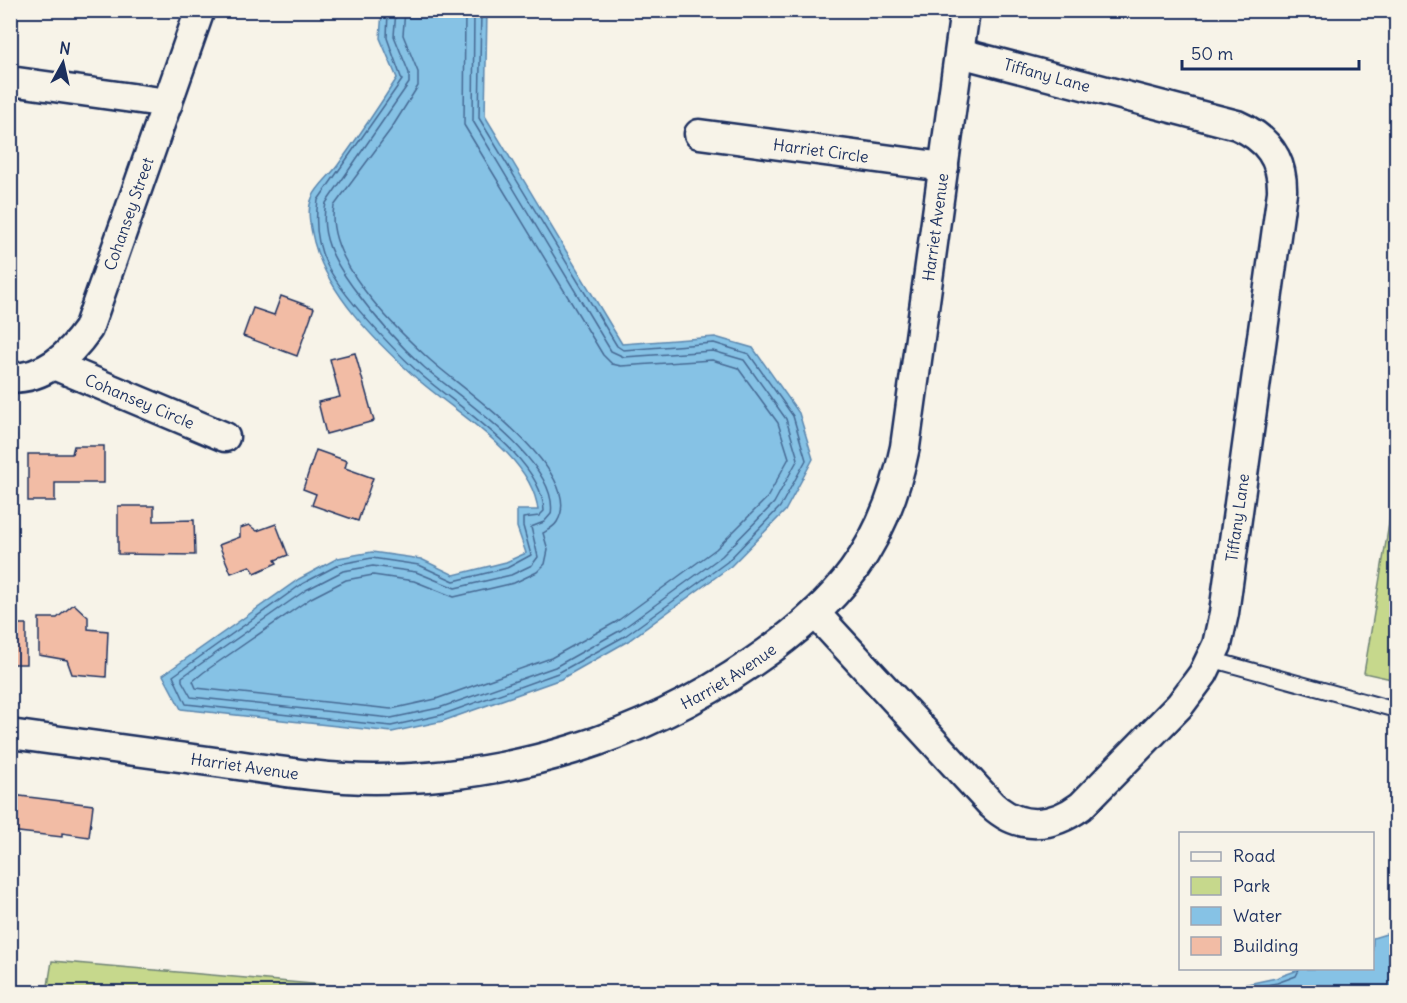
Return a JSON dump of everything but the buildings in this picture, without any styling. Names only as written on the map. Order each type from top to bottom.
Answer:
[{"type":"street","name":"Cohansey Street","points":[[10,378],[42,372],[54,365],[74,349],[87,329],[200,10]]},
{"type":"street","name":"Harriet Avenue","points":[[10,734],[316,776],[372,779],[440,777],[507,767],[561,754],[615,736],[676,709],[725,681],[762,656],[815,613],[842,586],[865,556],[883,522],[897,485],[905,447],[965,10]]},
{"type":"street","name":"Tiffany Lane","points":[[815,613],[992,805],[1012,819],[1029,824],[1049,823],[1066,817],[1081,806],[1180,705],[1203,674],[1217,645],[1226,602],[1282,192],[1279,163],[1269,146],[1255,133],[1238,125],[960,52]]},
{"type":"street","points":[[10,81],[168,103]]},
{"type":"street","name":"Harriet Circle","points":[[699,134],[944,167]]},
{"type":"street","name":"Cohansey Circle","points":[[54,365],[225,437]]},
{"type":"lane","points":[[1210,659],[1396,710]]},
{"type":"green space","points":[[1396,482],[1396,680],[1364,673]]},
{"type":"green space","points":[[52,961],[404,992],[47,992]]},
{"type":"water","points":[[382,11],[487,11],[485,116],[622,344],[715,337],[753,348],[799,413],[813,459],[785,511],[731,566],[628,641],[561,679],[443,721],[392,732],[181,709],[163,675],[299,579],[338,558],[372,552],[421,559],[454,575],[506,562],[526,553],[517,527],[517,510],[538,510],[533,490],[522,470],[506,452],[469,419],[414,376],[369,332],[330,280],[314,242],[309,214],[312,198],[335,169],[397,78],[380,38]]},
{"type":"water","points":[[1396,931],[1396,992],[1210,992],[1276,978],[1298,970],[1374,970],[1374,938]]}]
